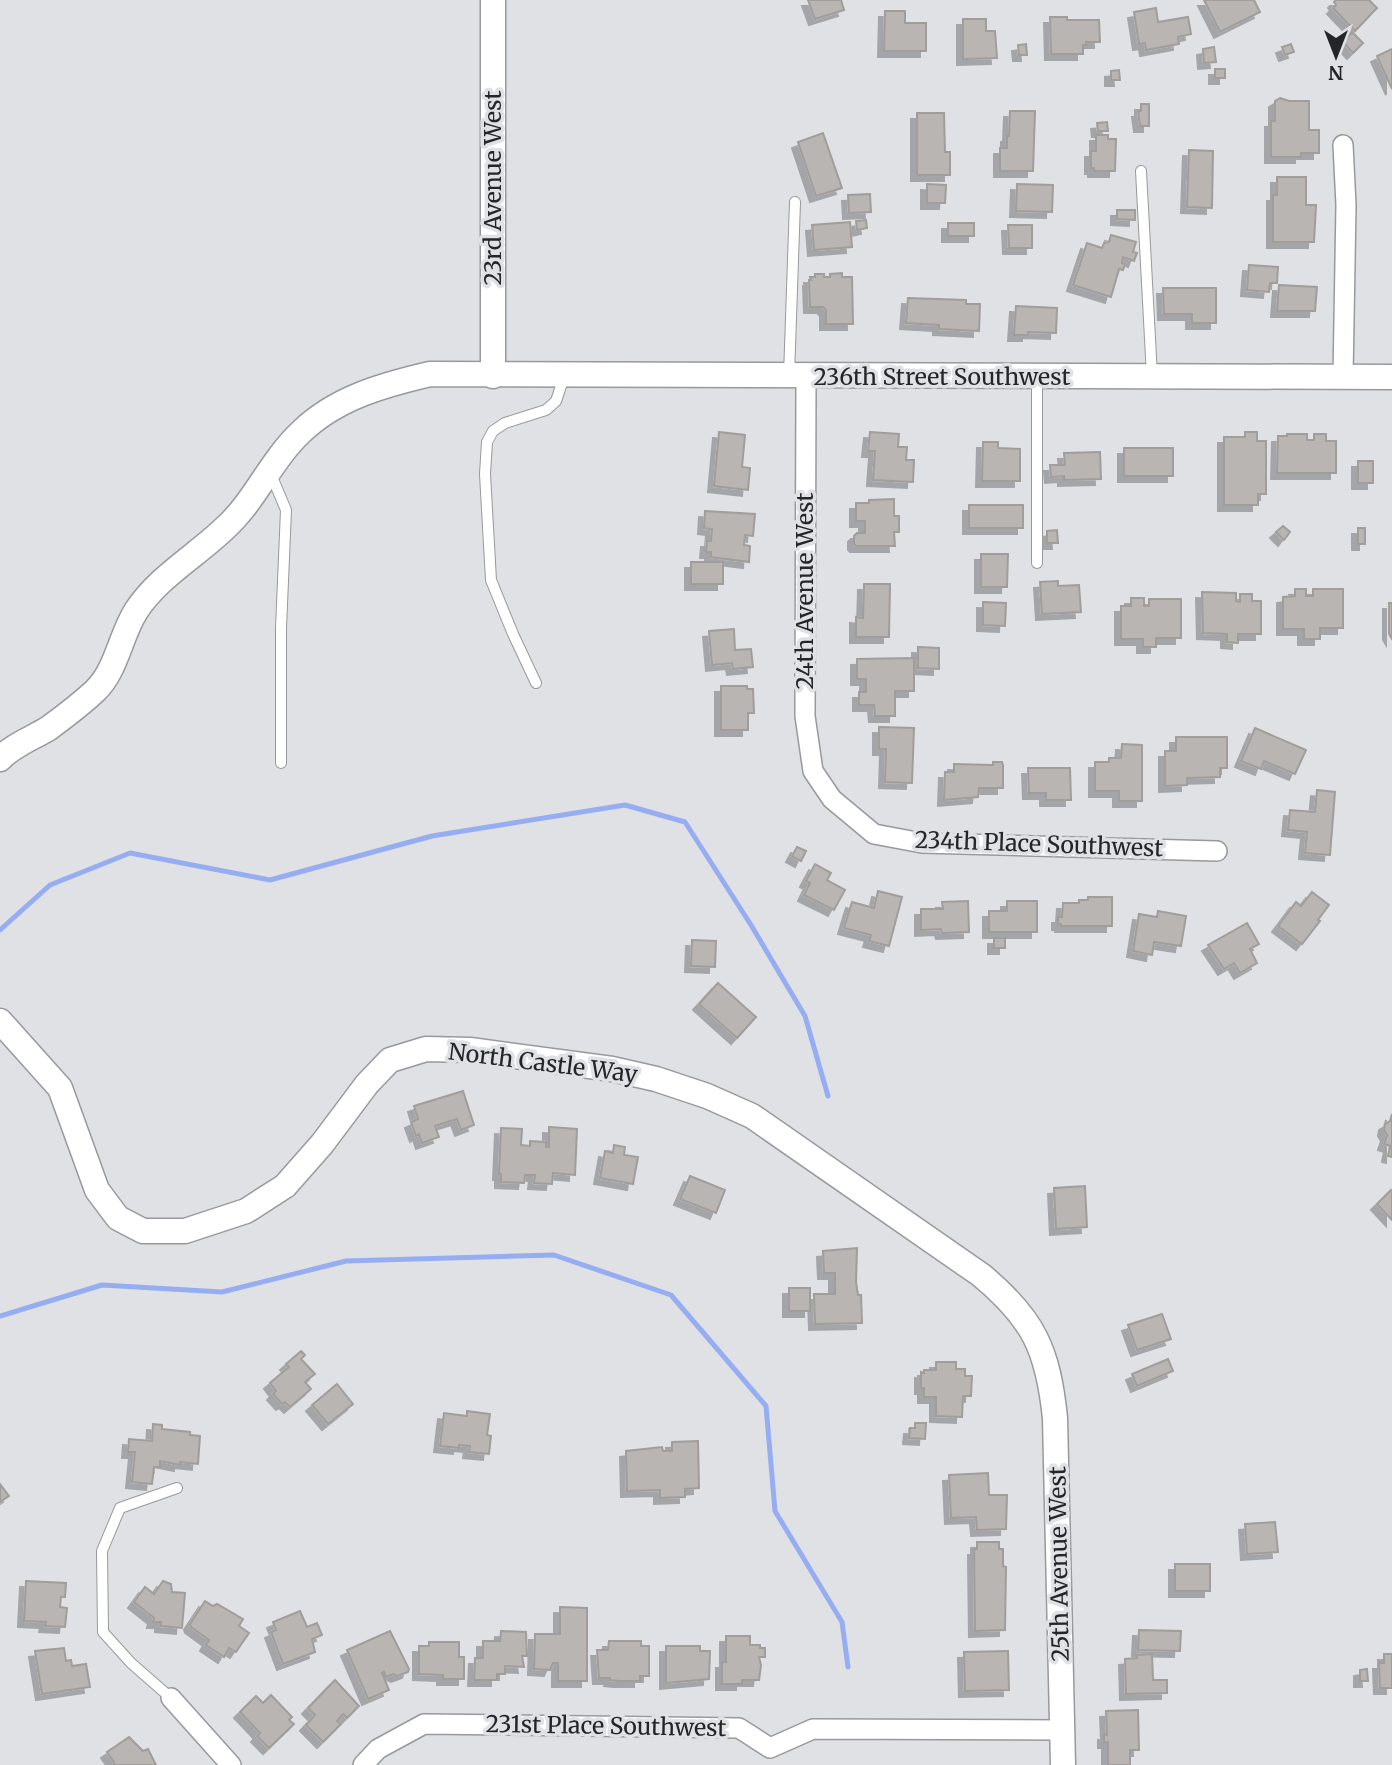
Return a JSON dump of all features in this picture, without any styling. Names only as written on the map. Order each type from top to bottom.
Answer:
[{"type":"street","name":"23rd Avenue West","points":[[493,376],[494,0]]},
{"type":"street","points":[[1343,145],[1346,205],[1343,377]]},
{"type":"street","name":"236th Street Southwest","points":[[0,759],[7,752],[50,727],[97,690],[117,655],[135,612],[160,581],[195,556],[228,526],[300,433],[338,403],[388,384],[430,374],[1392,377]]},
{"type":"street","name":"24th Avenue West","points":[[797,377],[805,716],[813,771],[832,799]]},
{"type":"street","name":"234th Place Southwest","points":[[832,799],[874,834],[922,843],[1217,851]]},
{"type":"street","name":"North Castle Way","points":[[0,1021],[60,1088],[97,1190],[118,1218],[143,1231],[185,1231],[246,1211],[285,1186],[323,1144],[367,1084],[390,1060],[426,1049],[470,1050],[611,1069],[656,1079],[707,1096],[752,1116],[813,1156],[981,1275],[1007,1297],[1024,1317],[1038,1341],[1045,1364]]},
{"type":"street","name":"25th Avenue West","points":[[1045,1364],[1055,1418],[1063,1765]]},
{"type":"street","points":[[170,1698],[231,1765]]},
{"type":"street","name":"231st Place Southwest","points":[[363,1765],[377,1749],[424,1724],[739,1728],[768,1756],[813,1729],[1063,1730]]},
{"type":"lane","points":[[1141,172],[1152,377]]},
{"type":"lane","points":[[795,202],[797,377]]},
{"type":"lane","points":[[536,683],[491,580],[485,474],[487,442],[493,431],[505,424],[546,410],[556,401],[564,376]]},
{"type":"lane","points":[[1037,377],[1037,564]]},
{"type":"lane","points":[[270,472],[286,510],[281,628],[281,763]]},
{"type":"lane","points":[[170,1698],[131,1663],[103,1632],[103,1551],[120,1508],[177,1488]]},
{"type":"building","points":[[808,0],[841,0],[844,10],[815,19]]},
{"type":"building","points":[[1204,0],[1254,0],[1260,12],[1220,32]]},
{"type":"building","points":[[1336,0],[1369,0],[1377,8],[1355,31],[1333,8]]},
{"type":"building","points":[[1156,8],[1158,22],[1188,17],[1191,34],[1178,37],[1179,44],[1146,50],[1145,43],[1139,44],[1134,12]]},
{"type":"building","points":[[885,11],[905,11],[905,23],[926,23],[926,51],[884,51]]},
{"type":"building","points":[[1050,17],[1099,20],[1100,42],[1086,42],[1086,45],[1083,45],[1083,54],[1051,54]]},
{"type":"building","points":[[963,19],[986,19],[986,31],[995,31],[997,58],[963,59]]},
{"type":"building","points":[[1352,32],[1363,43],[1353,53],[1343,42]]},
{"type":"building","points":[[1026,44],[1027,55],[1019,55],[1018,45]]},
{"type":"building","points":[[1291,44],[1294,52],[1285,55],[1282,47]]},
{"type":"building","points":[[1214,47],[1216,62],[1204,63],[1203,49]]},
{"type":"building","points":[[1392,49],[1392,89],[1377,56]]},
{"type":"building","points":[[1215,69],[1225,69],[1225,78],[1215,78]]},
{"type":"building","points":[[1119,70],[1120,80],[1111,80],[1111,71]]},
{"type":"building","points":[[1280,98],[1309,101],[1309,130],[1319,130],[1319,153],[1301,153],[1301,157],[1271,157],[1271,121],[1275,121],[1275,101]]},
{"type":"building","points":[[1141,104],[1149,104],[1149,126],[1140,126],[1138,111],[1141,111]]},
{"type":"building","points":[[1010,111],[1035,111],[1033,171],[1000,171],[1000,148],[1007,148]]},
{"type":"building","points":[[917,113],[944,113],[945,152],[950,152],[950,175],[917,175]]},
{"type":"building","points":[[1107,122],[1108,131],[1098,131],[1097,123]]},
{"type":"building","points":[[823,133],[842,188],[816,196],[798,142]]},
{"type":"building","points":[[1096,135],[1108,135],[1108,139],[1116,139],[1115,171],[1094,171],[1094,168],[1091,168],[1091,151],[1096,151]]},
{"type":"building","points":[[1189,150],[1213,151],[1212,208],[1187,207]]},
{"type":"building","points":[[1277,177],[1306,177],[1306,205],[1316,205],[1314,242],[1273,242],[1273,195],[1277,195]]},
{"type":"building","points":[[927,184],[946,185],[945,203],[927,203]]},
{"type":"building","points":[[1017,184],[1053,185],[1052,212],[1016,211]]},
{"type":"building","points":[[870,194],[871,212],[849,213],[848,195]]},
{"type":"building","points":[[1117,210],[1135,210],[1135,220],[1117,219]]},
{"type":"building","points":[[866,220],[867,228],[857,230],[856,221]]},
{"type":"building","points":[[850,222],[852,247],[814,250],[812,225]]},
{"type":"building","points":[[948,223],[974,223],[974,236],[948,236]]},
{"type":"building","points":[[1008,225],[1032,225],[1032,248],[1009,248]]},
{"type":"building","points":[[1111,235],[1136,242],[1133,252],[1137,253],[1134,261],[1123,257],[1122,263],[1125,264],[1123,270],[1119,269],[1111,297],[1073,285],[1087,243],[1102,248],[1104,243],[1109,242]]},
{"type":"building","points":[[1249,265],[1278,267],[1277,283],[1270,283],[1269,292],[1247,290]]},
{"type":"building","points":[[842,273],[842,277],[852,277],[853,324],[826,324],[826,310],[823,307],[810,307],[809,280],[810,277],[815,277],[815,274],[830,277],[830,274]]},
{"type":"building","points":[[1279,285],[1317,287],[1315,311],[1277,311]]},
{"type":"building","points":[[1163,288],[1216,288],[1216,323],[1192,323],[1192,314],[1164,314]]},
{"type":"building","points":[[908,298],[966,300],[966,304],[980,304],[979,331],[939,329],[939,325],[906,323]]},
{"type":"building","points":[[1016,306],[1057,308],[1056,333],[1028,332],[1028,335],[1014,335]]},
{"type":"building","points":[[719,432],[745,435],[742,467],[750,468],[748,490],[714,486]]},
{"type":"building","points":[[870,432],[899,434],[898,447],[907,447],[906,460],[914,460],[913,482],[873,480],[875,451],[868,451]]},
{"type":"building","points":[[1245,432],[1257,432],[1257,441],[1266,441],[1266,494],[1258,494],[1258,505],[1224,505],[1224,437],[1245,437]]},
{"type":"building","points":[[1307,434],[1307,440],[1314,440],[1314,434],[1326,434],[1326,441],[1336,441],[1336,473],[1277,473],[1278,436]]},
{"type":"building","points":[[983,442],[998,442],[998,448],[1020,449],[1020,481],[982,481]]},
{"type":"building","points":[[1124,448],[1173,448],[1173,476],[1124,476]]},
{"type":"building","points":[[1100,452],[1101,479],[1064,480],[1064,476],[1051,477],[1050,465],[1065,465],[1064,453]]},
{"type":"building","points":[[1358,461],[1373,461],[1373,483],[1358,483]]},
{"type":"building","points":[[894,499],[894,516],[899,516],[899,532],[894,532],[895,546],[856,546],[854,536],[857,533],[865,533],[865,521],[856,521],[856,503]]},
{"type":"building","points":[[969,505],[1023,505],[1023,528],[969,528]]},
{"type":"building","points":[[705,511],[755,514],[753,536],[745,535],[744,545],[750,546],[749,562],[711,557],[711,552],[706,552],[712,529],[704,528]]},
{"type":"building","points":[[1283,526],[1290,532],[1284,540],[1276,532]]},
{"type":"building","points":[[1358,528],[1365,528],[1365,544],[1358,544]]},
{"type":"building","points":[[1057,530],[1058,543],[1047,543],[1047,531]]},
{"type":"building","points":[[981,554],[1008,554],[1007,587],[981,587]]},
{"type":"building","points":[[691,562],[723,562],[723,584],[691,584]]},
{"type":"building","points":[[1058,581],[1058,586],[1079,585],[1081,612],[1042,614],[1040,582]]},
{"type":"building","points":[[864,584],[890,584],[889,637],[856,637],[856,617],[863,618]]},
{"type":"building","points":[[1295,589],[1306,589],[1306,596],[1313,596],[1313,589],[1343,589],[1343,628],[1320,628],[1320,639],[1304,639],[1304,629],[1283,629],[1283,597],[1295,596]]},
{"type":"building","points":[[1202,592],[1236,593],[1236,601],[1240,602],[1240,594],[1252,594],[1252,601],[1261,601],[1261,634],[1238,634],[1238,643],[1227,642],[1227,634],[1203,633]]},
{"type":"building","points":[[1131,598],[1144,598],[1144,606],[1149,606],[1149,599],[1181,599],[1181,638],[1156,638],[1156,647],[1143,647],[1143,639],[1121,639],[1121,606],[1131,606]]},
{"type":"building","points":[[983,602],[1006,603],[1005,626],[983,625]]},
{"type":"building","points":[[1389,603],[1392,603],[1392,639],[1389,634]]},
{"type":"building","points":[[734,629],[735,650],[751,649],[753,667],[733,669],[732,663],[712,665],[709,631]]},
{"type":"building","points":[[918,647],[939,648],[939,669],[918,668]]},
{"type":"building","points":[[914,658],[914,691],[895,691],[895,716],[875,716],[874,705],[859,705],[859,692],[866,692],[866,679],[857,679],[857,659]]},
{"type":"building","points":[[721,686],[747,686],[747,689],[753,689],[754,713],[748,713],[748,730],[721,730]]},
{"type":"building","points":[[879,727],[914,728],[912,783],[885,782],[886,749],[879,749]]},
{"type":"building","points":[[1255,728],[1306,750],[1295,774],[1264,761],[1261,769],[1241,761]]},
{"type":"building","points":[[1176,737],[1227,737],[1227,768],[1220,768],[1220,777],[1187,778],[1187,785],[1165,786],[1165,751],[1176,751]]},
{"type":"building","points":[[1122,744],[1142,745],[1142,801],[1119,801],[1119,791],[1095,791],[1095,762],[1109,762],[1109,758],[1121,758]]},
{"type":"building","points":[[993,762],[1002,762],[1003,788],[979,788],[978,797],[944,800],[945,772],[954,772],[954,764],[993,765]]},
{"type":"building","points":[[1028,768],[1070,768],[1071,800],[1046,800],[1046,793],[1029,793]]},
{"type":"building","points":[[1317,790],[1335,792],[1330,855],[1305,853],[1307,832],[1288,830],[1290,810],[1315,812]]},
{"type":"building","points":[[797,847],[806,851],[801,861],[792,856]]},
{"type":"building","points":[[815,864],[831,873],[827,880],[845,890],[834,910],[804,895],[810,883],[806,881]]},
{"type":"building","points":[[878,891],[902,897],[889,946],[869,941],[871,935],[844,928],[852,902],[874,908]]},
{"type":"building","points":[[1312,892],[1329,905],[1302,944],[1278,926],[1296,902],[1301,906]]},
{"type":"building","points":[[1088,897],[1112,897],[1112,926],[1058,924],[1058,917],[1062,917],[1063,903],[1079,903],[1079,900],[1088,900]]},
{"type":"building","points":[[968,901],[969,932],[942,933],[941,929],[921,930],[921,909],[943,909],[942,902]]},
{"type":"building","points":[[1007,901],[1037,901],[1037,932],[989,932],[989,911],[1007,911]]},
{"type":"building","points":[[1158,911],[1186,916],[1181,946],[1154,942],[1152,955],[1133,951],[1139,914],[1157,917]]},
{"type":"building","points":[[1247,923],[1259,944],[1250,949],[1257,963],[1240,973],[1234,963],[1224,969],[1208,945]]},
{"type":"building","points":[[994,938],[1005,938],[1005,948],[994,948]]},
{"type":"building","points":[[692,940],[716,941],[715,967],[691,966]]},
{"type":"building","points":[[718,983],[756,1017],[737,1038],[699,1004]]},
{"type":"building","points":[[463,1091],[474,1125],[461,1130],[457,1119],[435,1126],[439,1137],[422,1143],[411,1122],[418,1119],[414,1106]]},
{"type":"building","points":[[1392,1114],[1392,1157],[1388,1156],[1390,1146],[1384,1144],[1387,1135],[1384,1130]]},
{"type":"building","points":[[549,1127],[577,1129],[575,1175],[553,1173],[552,1184],[534,1183],[535,1175],[525,1175],[524,1183],[501,1182],[501,1128],[522,1129],[521,1145],[530,1146],[530,1141],[546,1142],[546,1147],[549,1147]]},
{"type":"building","points":[[614,1145],[625,1147],[624,1155],[638,1157],[633,1184],[600,1178],[605,1151],[613,1153]]},
{"type":"building","points":[[690,1176],[725,1190],[716,1213],[680,1199]]},
{"type":"building","points":[[1085,1186],[1087,1227],[1056,1229],[1054,1188]]},
{"type":"building","points":[[1392,1191],[1392,1220],[1377,1204]]},
{"type":"building","points":[[857,1248],[856,1282],[858,1295],[861,1295],[862,1323],[815,1324],[814,1294],[835,1294],[835,1273],[824,1273],[823,1251]]},
{"type":"building","points":[[789,1288],[810,1288],[810,1311],[789,1311]]},
{"type":"building","points":[[1162,1314],[1171,1339],[1137,1350],[1128,1325]]},
{"type":"building","points":[[301,1351],[305,1355],[301,1359],[315,1374],[305,1382],[311,1389],[290,1407],[285,1402],[282,1404],[273,1394],[276,1391],[270,1383],[289,1367],[286,1364]]},
{"type":"building","points":[[1168,1359],[1173,1371],[1137,1386],[1132,1374]]},
{"type":"building","points":[[936,1362],[956,1362],[956,1369],[965,1369],[965,1376],[972,1376],[971,1396],[963,1396],[962,1417],[936,1416],[936,1397],[924,1397],[921,1372],[936,1370]]},
{"type":"building","points":[[337,1384],[353,1404],[328,1424],[312,1405]]},
{"type":"building","points":[[467,1411],[490,1414],[487,1435],[491,1436],[489,1454],[469,1452],[470,1446],[440,1446],[444,1413],[467,1416]]},
{"type":"building","points":[[915,1423],[926,1423],[925,1439],[909,1438],[910,1428],[915,1428]]},
{"type":"building","points":[[153,1424],[162,1425],[162,1429],[190,1432],[190,1435],[200,1436],[198,1464],[180,1462],[180,1465],[160,1461],[160,1467],[154,1467],[152,1484],[132,1482],[135,1452],[128,1452],[129,1439],[152,1441]]},
{"type":"building","points":[[698,1441],[699,1488],[685,1489],[685,1497],[660,1498],[660,1490],[627,1491],[626,1451],[662,1447],[663,1451],[672,1451],[672,1442]]},
{"type":"building","points":[[988,1473],[989,1495],[1007,1495],[1006,1529],[977,1530],[976,1517],[951,1518],[949,1475]]},
{"type":"building","points":[[0,1484],[9,1496],[0,1502]]},
{"type":"building","points":[[1275,1522],[1278,1552],[1247,1554],[1245,1524]]},
{"type":"building","points":[[977,1542],[999,1542],[999,1549],[1003,1549],[1003,1566],[1006,1567],[1005,1630],[975,1631],[974,1549],[977,1549]]},
{"type":"building","points":[[1175,1564],[1210,1564],[1210,1591],[1175,1591]]},
{"type":"building","points":[[26,1581],[66,1583],[65,1597],[61,1597],[60,1607],[67,1608],[65,1627],[45,1626],[46,1622],[24,1621]]},
{"type":"building","points":[[163,1581],[171,1584],[172,1592],[185,1593],[182,1628],[161,1626],[161,1622],[153,1622],[154,1618],[134,1602],[145,1587],[154,1594]]},
{"type":"building","points":[[205,1601],[213,1606],[217,1604],[243,1619],[239,1626],[249,1633],[236,1652],[229,1648],[224,1657],[206,1645],[209,1640],[191,1627],[190,1624]]},
{"type":"building","points":[[560,1607],[587,1608],[587,1681],[558,1681],[558,1663],[553,1663],[550,1670],[534,1669],[535,1634],[560,1634]]},
{"type":"building","points":[[300,1611],[307,1627],[317,1623],[322,1635],[312,1639],[315,1652],[283,1664],[271,1632],[276,1630],[273,1622]]},
{"type":"building","points":[[1139,1630],[1181,1631],[1180,1651],[1138,1650]]},
{"type":"building","points":[[390,1631],[409,1669],[397,1676],[393,1674],[386,1677],[384,1672],[382,1673],[389,1690],[368,1699],[347,1650]]},
{"type":"building","points":[[501,1631],[526,1632],[527,1656],[522,1656],[524,1667],[505,1666],[505,1674],[497,1674],[497,1680],[474,1680],[475,1658],[483,1658],[483,1641],[500,1641]]},
{"type":"building","points":[[726,1636],[750,1636],[750,1645],[765,1648],[765,1657],[759,1657],[759,1680],[742,1680],[742,1684],[722,1684],[722,1662],[726,1662]]},
{"type":"building","points":[[609,1641],[641,1641],[641,1646],[649,1646],[649,1676],[640,1676],[640,1681],[599,1678],[597,1650],[608,1650]]},
{"type":"building","points":[[429,1642],[459,1642],[459,1657],[464,1657],[464,1679],[443,1679],[443,1675],[419,1674],[419,1646],[429,1646]]},
{"type":"building","points":[[666,1646],[700,1646],[700,1651],[710,1651],[709,1679],[666,1683]]},
{"type":"building","points":[[64,1648],[66,1661],[71,1660],[72,1666],[86,1664],[90,1687],[42,1694],[35,1651]]},
{"type":"building","points":[[1008,1651],[1009,1690],[965,1691],[964,1652]]},
{"type":"building","points":[[1152,1654],[1153,1680],[1167,1680],[1167,1693],[1126,1694],[1125,1659]]},
{"type":"building","points":[[1384,1654],[1392,1654],[1392,1688],[1380,1688],[1379,1663],[1384,1663]]},
{"type":"building","points":[[1367,1669],[1368,1681],[1360,1681],[1360,1670]]},
{"type":"building","points":[[335,1680],[359,1706],[347,1718],[343,1714],[337,1721],[341,1724],[323,1742],[306,1725],[315,1715],[308,1708]]},
{"type":"building","points":[[271,1695],[292,1717],[289,1720],[294,1724],[269,1748],[257,1736],[260,1733],[240,1712],[256,1696],[263,1703]]},
{"type":"building","points":[[1138,1710],[1139,1750],[1130,1750],[1130,1765],[1108,1765],[1108,1742],[1104,1742],[1104,1734],[1107,1735],[1106,1711]]},
{"type":"building","points":[[129,1737],[143,1751],[148,1749],[156,1765],[113,1765],[114,1762],[107,1752]]},
{"type":"waterway","points":[[0,930],[50,885],[130,853],[270,880],[432,836],[625,805],[685,822],[805,1016],[828,1096]]},
{"type":"waterway","points":[[0,1316],[102,1285],[222,1292],[346,1261],[554,1255],[671,1295],[766,1406],[775,1511],[842,1622],[848,1667]]}]
